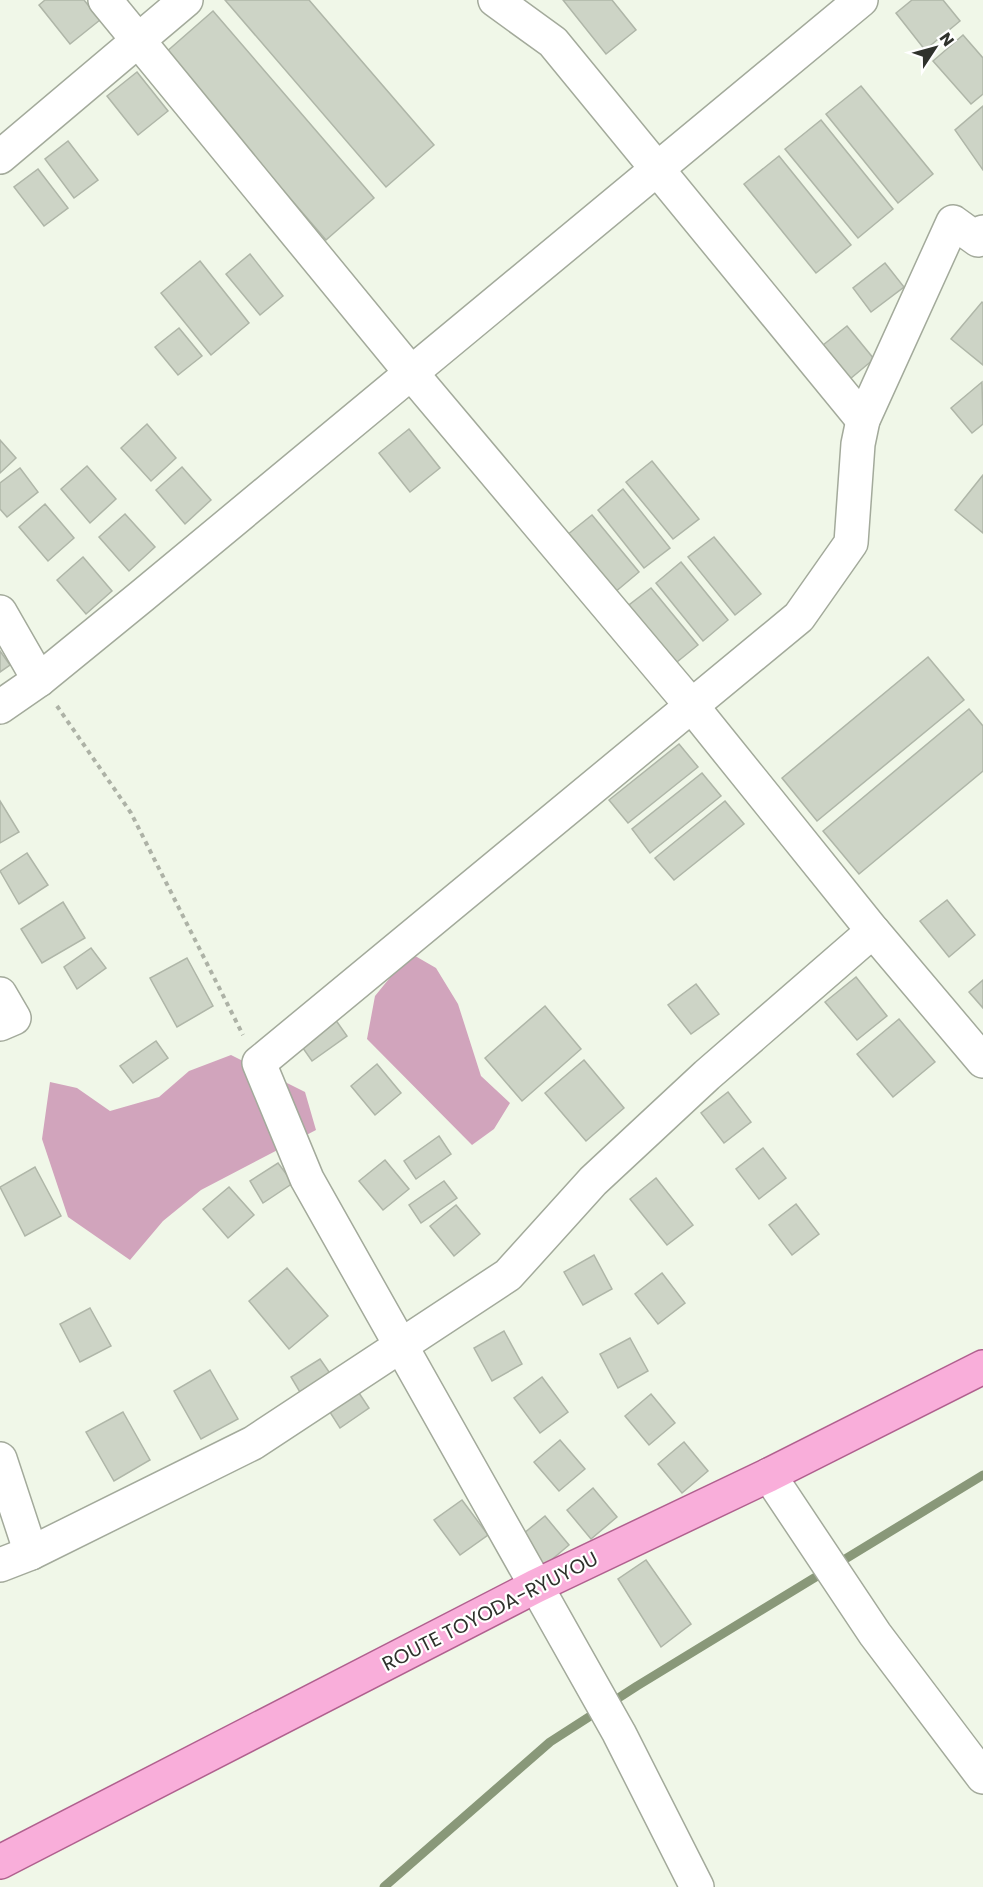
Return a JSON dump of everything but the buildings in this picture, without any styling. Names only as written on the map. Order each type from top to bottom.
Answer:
[{"type":"main road","name":"ROUTE TOYODA-RYUYOU","points":[[0,1862],[536,1586],[769,1475],[983,1367]]},
{"type":"street","points":[[105,0],[412,374],[692,705],[873,931],[983,1061]]},
{"type":"street","points":[[0,157],[186,0]]},
{"type":"street","points":[[495,0],[553,42],[863,420]]},
{"type":"street","points":[[0,706],[39,680],[412,374],[861,0]]},
{"type":"street","points":[[697,1887],[619,1733],[400,1348],[307,1179],[259,1063],[799,617],[851,543],[858,444],[863,420],[953,222],[978,240],[983,232]]},
{"type":"street","points":[[0,612],[39,680]]},
{"type":"street","points":[[0,1565],[31,1553],[253,1443],[508,1275],[593,1181],[707,1075],[873,931]]},
{"type":"street","points":[[0,994],[14,1018],[0,1024]]},
{"type":"street","points":[[0,1459],[31,1553]]},
{"type":"street","points":[[769,1475],[875,1634],[983,1777]]},
{"type":"path","points":[[39,680],[131,813],[259,1063]]},
{"type":"shaded area","points":[[410,953],[436,968],[458,1004],[481,1076],[510,1103],[494,1129],[472,1145],[367,1039],[375,996]]},
{"type":"shaded area","points":[[231,1055],[305,1092],[316,1130],[201,1190],[163,1221],[130,1260],[68,1217],[42,1139],[50,1082],[77,1088],[110,1111],[159,1097],[189,1071]]},
{"type":"waterway","points":[[384,1887],[550,1742],[637,1686],[983,1475]]}]
